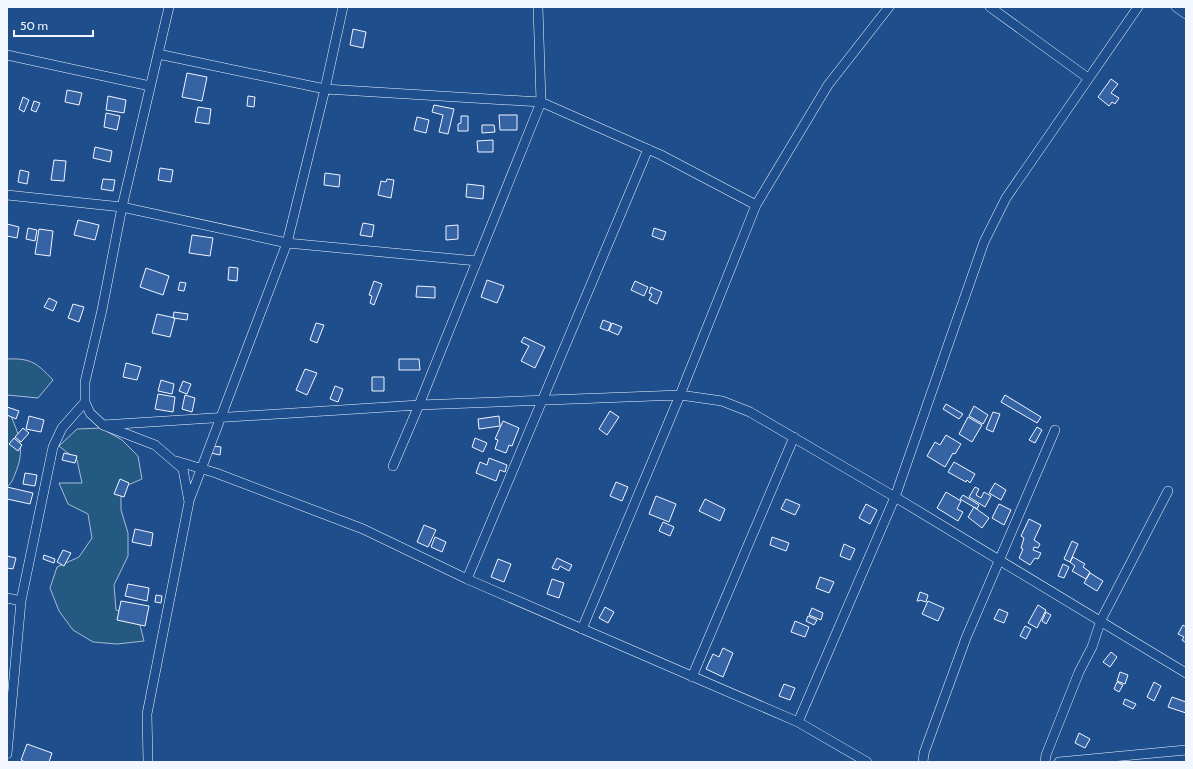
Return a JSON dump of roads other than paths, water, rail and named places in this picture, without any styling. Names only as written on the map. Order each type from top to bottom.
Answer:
[{"type":"street","points":[[169,7],[122,207],[102,310],[85,382],[85,402],[90,413],[103,425],[155,445],[183,469],[189,502]]},
{"type":"street","points":[[148,762],[147,714],[189,502],[287,243],[325,89],[343,7]]},
{"type":"street","points":[[393,466],[541,102],[538,7]]},
{"type":"street","points":[[582,629],[680,396],[756,205],[828,85],[889,7]]},
{"type":"street","points":[[990,7],[1088,78]]},
{"type":"street","points":[[798,722],[895,497],[984,242],[1006,198],[1138,7]]},
{"type":"street","points":[[1176,7],[1186,14]]},
{"type":"street","points":[[158,54],[325,89],[541,102],[648,149],[756,205]]},
{"type":"street","points":[[7,55],[150,86]]},
{"type":"street","points":[[467,580],[544,401],[648,149]]},
{"type":"street","points":[[7,195],[122,207],[287,243],[477,261]]},
{"type":"street","points":[[103,425],[419,405],[680,396],[722,401],[750,412],[794,437],[1101,620],[1186,673]]},
{"type":"street","points":[[7,754],[21,601],[53,447],[62,428],[85,402]]},
{"type":"street","points":[[923,762],[924,753],[966,638],[1055,430]]},
{"type":"street","points":[[692,677],[794,437]]},
{"type":"street","points":[[173,460],[363,529],[467,580],[798,722],[867,762]]},
{"type":"street","points":[[1045,762],[1046,755],[1062,714],[1079,672],[1092,647],[1101,620],[1168,491]]},
{"type":"street","points":[[7,598],[21,601]]},
{"type":"street","points":[[1059,762],[1186,750]]}]
